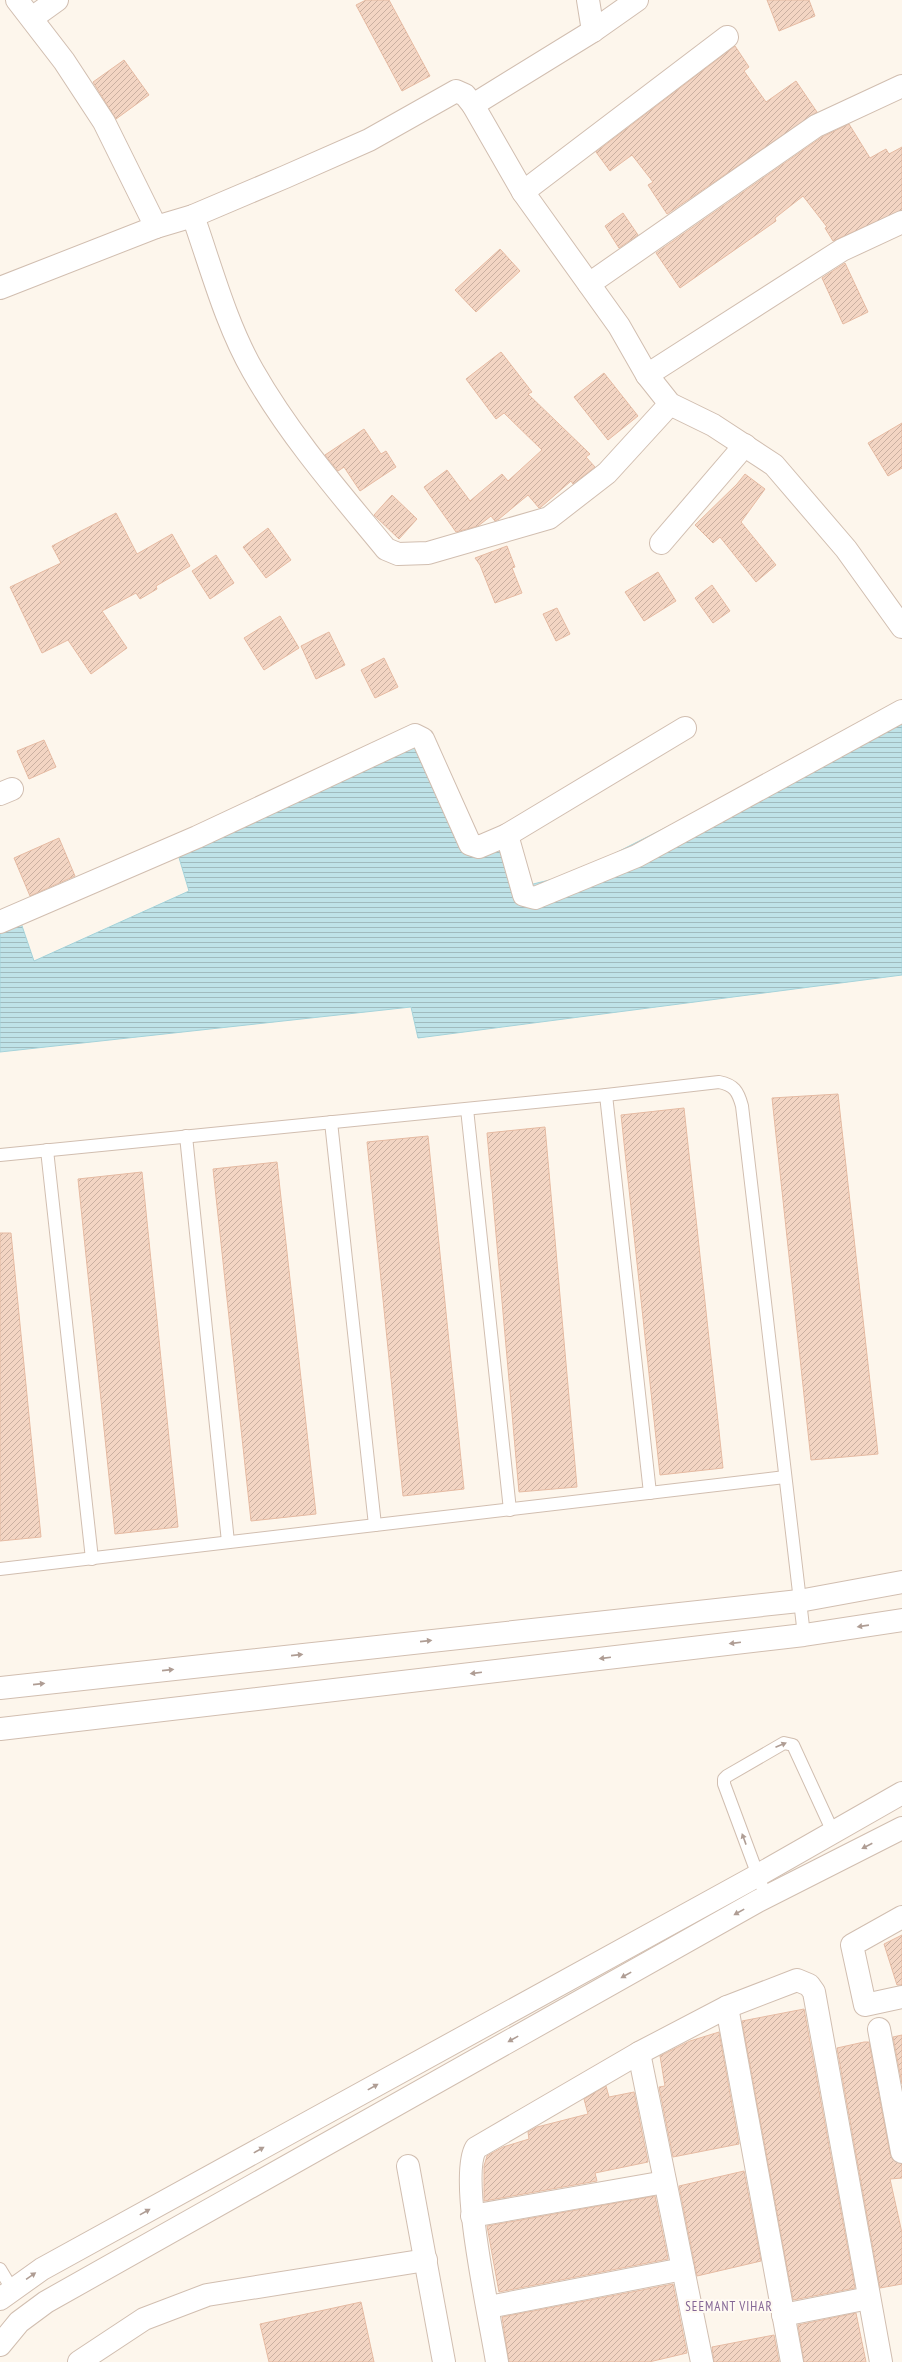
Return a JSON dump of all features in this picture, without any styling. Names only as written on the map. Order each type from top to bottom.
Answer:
[{"type":"street","points":[[17,0],[64,61],[104,122],[156,227]]},
{"type":"street","points":[[32,18],[57,0]]},
{"type":"street","points":[[588,0],[593,31]]},
{"type":"street","points":[[473,105],[593,31],[637,0]]},
{"type":"street","points":[[523,192],[727,38]]},
{"type":"street","points":[[589,284],[816,126],[902,86]]},
{"type":"street","points":[[0,288],[156,227],[193,216],[368,140],[456,91],[465,95],[473,105],[523,192],[619,326],[646,375],[670,404],[713,425],[774,465],[846,549],[902,627]]},
{"type":"street","points":[[193,216],[235,332],[253,371],[298,440],[386,548],[398,554],[428,553],[549,518],[607,473],[670,404]]},
{"type":"street","points":[[646,375],[842,250],[902,222]]},
{"type":"street","points":[[661,543],[745,445]]},
{"type":"street","points":[[507,835],[524,895],[535,898],[637,856],[902,711]]},
{"type":"street","points":[[0,922],[197,838],[415,735],[423,739],[470,844],[478,847],[507,835],[685,728]]},
{"type":"street","points":[[0,1688],[799,1600],[902,1582]]},
{"type":"street","points":[[0,1729],[804,1635],[902,1620]]},
{"type":"street","points":[[6,2294],[42,2269],[757,1876],[902,1793]]},
{"type":"street","points":[[0,2345],[19,2322],[46,2302],[766,1897],[902,1828]]},
{"type":"street","points":[[902,1917],[852,1946],[865,2005],[902,1997]]},
{"type":"street","points":[[497,2362],[472,2216],[470,2160],[476,2148],[639,2053],[727,2007],[797,1980],[809,1985],[814,1992],[881,2362]]},
{"type":"street","points":[[727,2007],[792,2362]]},
{"type":"street","points":[[879,2029],[902,2152]]},
{"type":"street","points":[[639,2053],[683,2269],[700,2362]]},
{"type":"street","points":[[408,2166],[444,2362]]},
{"type":"street","points":[[472,2216],[665,2182]]},
{"type":"street","points":[[79,2362],[144,2319],[207,2295],[426,2260]]},
{"type":"street","points":[[488,2307],[683,2269]]},
{"type":"street","points":[[784,2315],[869,2298]]},
{"type":"lane","points":[[0,1155],[606,1095],[719,1082],[730,1084],[739,1093],[804,1635]]},
{"type":"lane","points":[[606,1095],[650,1493]]},
{"type":"lane","points":[[467,1109],[510,1510]]},
{"type":"lane","points":[[331,1122],[375,1525]]},
{"type":"lane","points":[[186,1136],[228,1542]]},
{"type":"lane","points":[[48,1150],[92,1559]]},
{"type":"lane","points":[[0,1569],[785,1477]]},
{"type":"lane","points":[[766,1897],[724,1784],[724,1779],[784,1743],[793,1745],[833,1832]]},
{"type":"lane","points":[[0,2269],[6,2294]]},
{"type":"water","points":[[902,708],[902,975],[418,1038],[411,1007],[0,1052],[0,927],[20,920],[34,961],[189,891],[177,851],[422,726],[479,856],[513,835],[529,885],[574,874]]},
{"type":"building","points":[[366,0],[389,0],[430,76],[402,91],[356,5]]},
{"type":"building","points":[[767,0],[809,0],[815,16],[779,31]]},
{"type":"building","points":[[735,46],[749,67],[744,71],[766,102],[796,81],[817,112],[667,214],[648,185],[653,182],[632,155],[610,171],[596,152]]},
{"type":"building","points":[[124,60],[149,95],[116,119],[93,82]]},
{"type":"building","points":[[849,124],[870,158],[886,149],[889,154],[902,147],[902,210],[833,241],[825,228],[827,227],[803,196],[775,218],[776,221],[680,288],[656,253],[822,137]]},
{"type":"building","points":[[623,213],[638,235],[619,248],[605,226]]},
{"type":"building","points":[[500,249],[520,271],[476,312],[455,290]]},
{"type":"building","points":[[845,263],[868,312],[843,324],[822,278]]},
{"type":"building","points":[[501,352],[532,392],[528,394],[590,454],[586,457],[595,467],[573,484],[571,481],[539,508],[528,495],[499,519],[495,521],[491,516],[478,526],[456,532],[424,487],[447,470],[470,501],[502,474],[508,481],[542,450],[504,413],[496,419],[466,379]]},
{"type":"building","points":[[604,373],[638,416],[608,440],[574,397]]},
{"type":"building","points":[[902,423],[902,468],[888,476],[868,443]]},
{"type":"building","points":[[364,429],[381,454],[386,451],[396,467],[360,491],[344,467],[338,471],[325,455]]},
{"type":"building","points":[[745,474],[765,489],[741,522],[776,565],[756,582],[720,537],[713,543],[695,525],[737,484]]},
{"type":"building","points":[[392,495],[417,519],[399,539],[374,515]]},
{"type":"building","points":[[116,513],[137,554],[172,534],[190,566],[156,586],[157,589],[140,599],[136,593],[102,611],[127,648],[91,674],[68,640],[42,653],[10,587],[61,563],[52,546]]},
{"type":"building","points":[[268,528],[291,560],[266,578],[243,547]]},
{"type":"building","points":[[507,546],[515,567],[512,568],[522,593],[495,603],[480,565],[475,558]]},
{"type":"building","points":[[216,555],[234,583],[210,599],[192,571]]},
{"type":"building","points":[[658,572],[676,601],[644,621],[625,592]]},
{"type":"building","points":[[712,585],[730,611],[713,623],[695,598]]},
{"type":"building","points":[[557,608],[570,634],[556,641],[543,614]]},
{"type":"building","points":[[280,616],[299,648],[264,670],[244,638]]},
{"type":"building","points":[[329,632],[345,665],[316,679],[301,646]]},
{"type":"building","points":[[384,658],[398,687],[375,698],[361,670]]},
{"type":"building","points":[[44,740],[56,767],[29,779],[17,751]]},
{"type":"building","points":[[59,838],[75,876],[30,896],[14,858]]},
{"type":"building","points":[[838,1094],[878,1454],[811,1460],[772,1098]]},
{"type":"building","points":[[684,1108],[723,1468],[660,1475],[621,1115]]},
{"type":"building","points":[[545,1127],[577,1487],[519,1492],[487,1133]]},
{"type":"building","points":[[428,1136],[464,1489],[403,1496],[367,1142]]},
{"type":"building","points":[[277,1162],[316,1514],[251,1521],[213,1169]]},
{"type":"building","points":[[142,1172],[178,1527],[115,1534],[78,1179]]},
{"type":"building","points":[[0,1233],[11,1233],[41,1537],[0,1541]]},
{"type":"building","points":[[902,1935],[902,1985],[897,1985],[884,1944]]},
{"type":"building","points":[[804,2009],[855,2288],[793,2300],[742,2021]]},
{"type":"building","points":[[719,2032],[739,2144],[673,2157],[659,2087],[665,2086],[660,2056],[690,2041]]},
{"type":"building","points":[[902,2035],[902,2084],[893,2037]]},
{"type":"building","points":[[869,2042],[890,2154],[893,2160],[902,2164],[902,2178],[890,2179],[902,2233],[902,2284],[880,2288],[837,2048]]},
{"type":"building","points":[[606,2086],[609,2097],[634,2092],[648,2162],[595,2173],[597,2181],[484,2201],[484,2166],[487,2156],[503,2147],[529,2139],[528,2132],[537,2127],[588,2114],[584,2099]]},
{"type":"building","points":[[744,2171],[761,2261],[697,2276],[679,2186]]},
{"type":"building","points":[[655,2196],[668,2259],[499,2292],[487,2226]]},
{"type":"building","points":[[673,2284],[687,2353],[649,2362],[509,2362],[502,2317]]},
{"type":"building","points":[[361,2302],[374,2362],[269,2362],[260,2324]]},
{"type":"building","points":[[856,2313],[866,2362],[804,2362],[798,2325]]},
{"type":"building","points":[[774,2335],[779,2362],[714,2362],[712,2347]]},
{"type":"district","name":"SEEMANT VIHAR","points":[[729,2306]]}]
